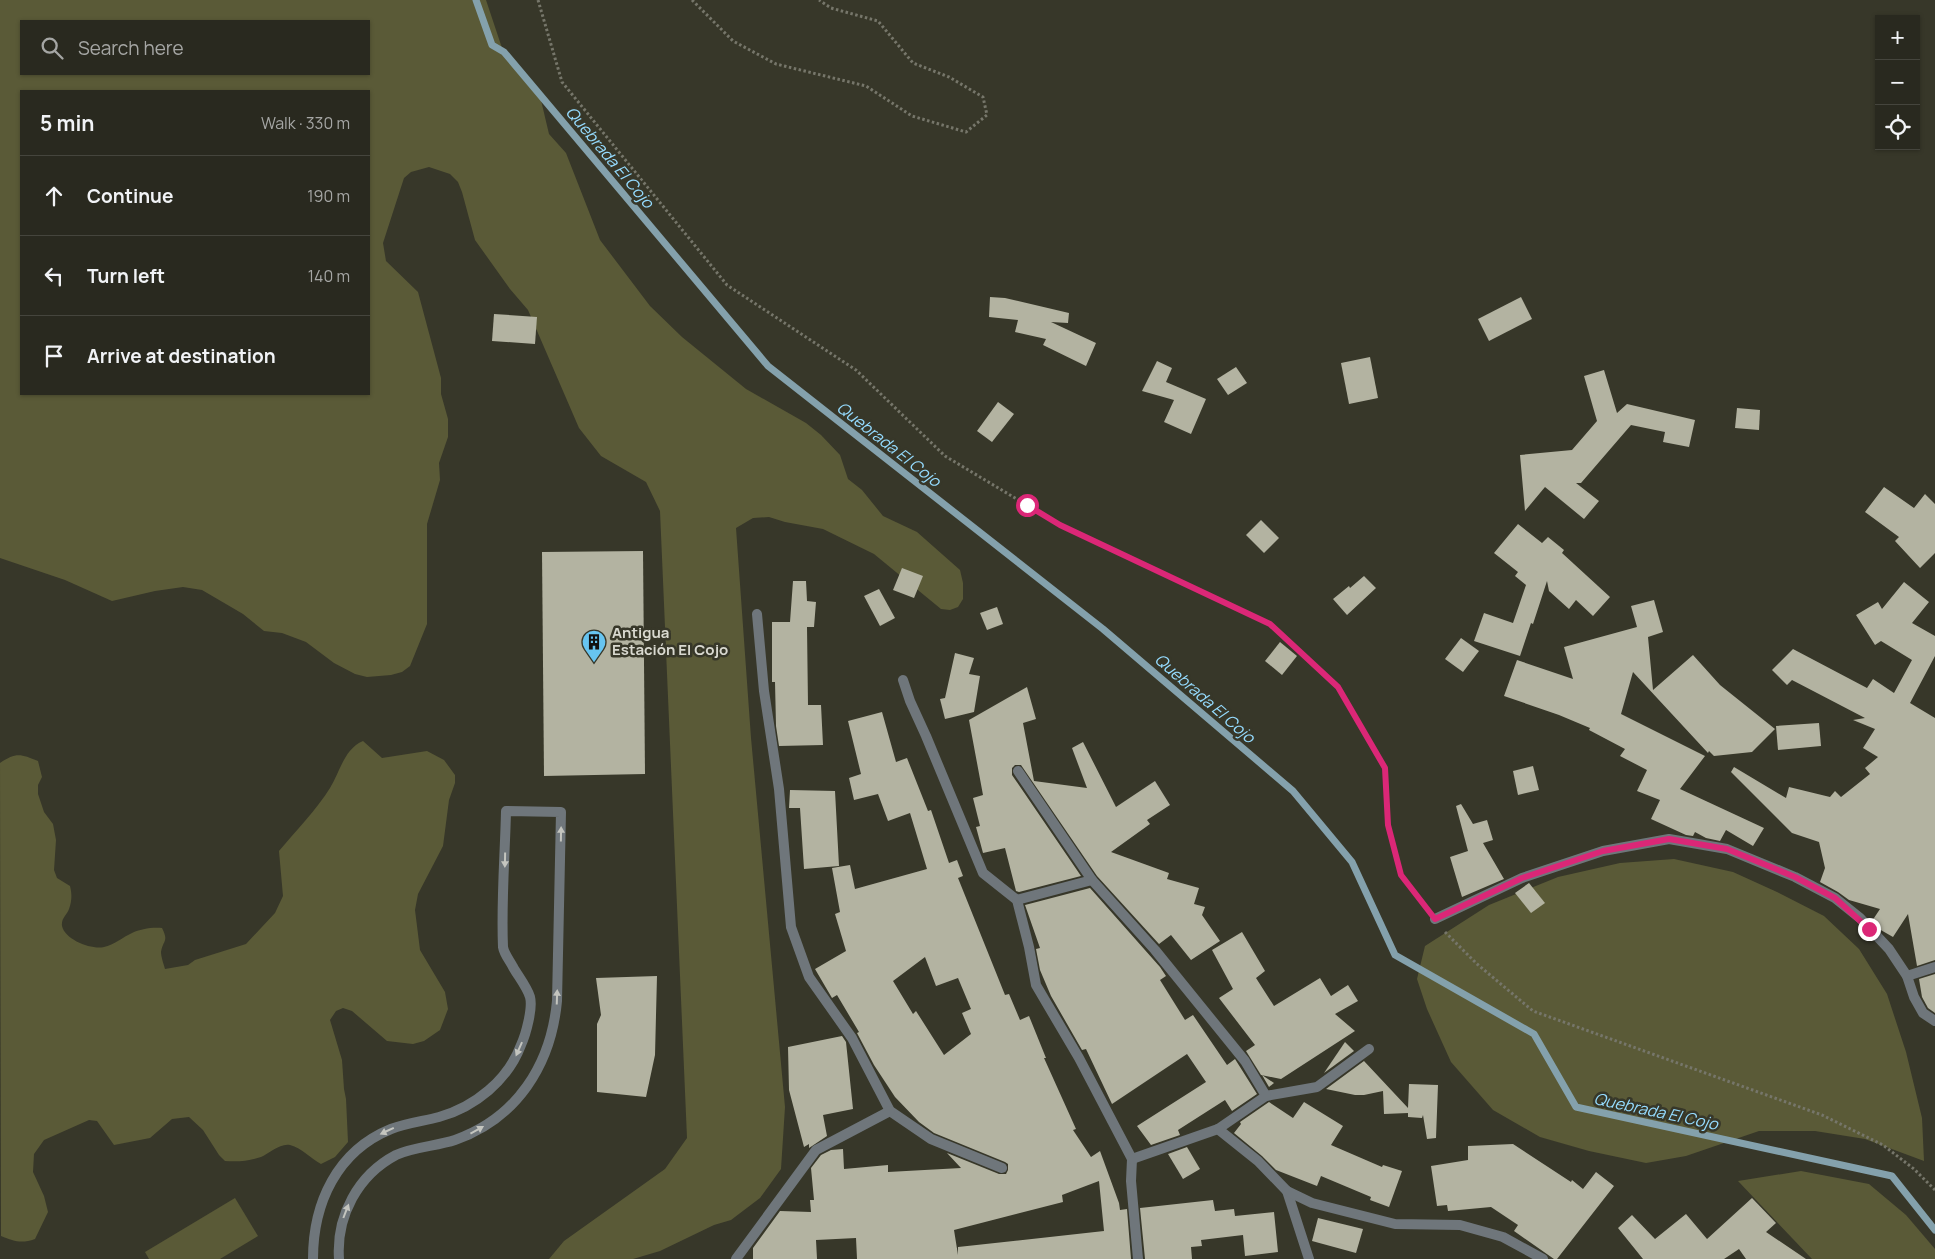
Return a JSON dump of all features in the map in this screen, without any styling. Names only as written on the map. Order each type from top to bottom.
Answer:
[{"type":"street","points":[[757,614],[764,691],[780,789],[791,928],[809,977],[852,1038],[890,1111],[931,1139],[1002,1168]]},
{"type":"street","points":[[903,680],[910,701],[983,873],[1016,900],[1029,947],[1036,985],[1132,1158],[1138,1259]]},
{"type":"street","points":[[1018,771],[1092,880],[1156,950],[1245,1061],[1266,1096]]},
{"type":"street","points":[[313,1259],[316,1220],[322,1200],[335,1176],[357,1150],[392,1128],[440,1117],[475,1101],[490,1090],[514,1060],[526,1030],[530,998],[503,950],[506,811],[561,812],[555,1019],[546,1054],[538,1070],[514,1102],[483,1127],[447,1143],[398,1154],[383,1163],[369,1175],[358,1189],[346,1213],[339,1239],[339,1259]]},
{"type":"street","points":[[1435,919],[1522,878],[1603,851],[1669,839],[1727,849],[1795,877],[1835,898],[1860,918],[1889,949],[1907,976],[1914,997],[1923,1013],[1935,1021]]},
{"type":"street","points":[[1016,900],[1092,880]]},
{"type":"street","points":[[1907,976],[1935,967]]},
{"type":"street","points":[[1132,1158],[1218,1129],[1266,1096],[1317,1088],[1369,1049]]},
{"type":"street","points":[[736,1259],[816,1150],[890,1111]]},
{"type":"street","points":[[1218,1129],[1258,1162],[1287,1190],[1312,1203],[1395,1224],[1460,1225],[1503,1237],[1543,1259]]},
{"type":"street","points":[[1287,1190],[1309,1259]]},
{"type":"path","points":[[538,0],[562,82],[727,285],[856,370],[945,456],[1060,525],[1270,624],[1338,687],[1385,768],[1388,825],[1401,875],[1435,919],[1477,964],[1534,1011],[1822,1115],[1882,1145],[1914,1169],[1935,1190]]},
{"type":"path","points":[[692,0],[733,41],[776,64],[866,86],[912,116],[966,132],[986,115],[983,97],[949,77],[913,63],[878,21],[832,8],[820,0]]},
{"type":"shaded area","points":[[0,0],[486,0],[502,48],[527,83],[540,96],[549,134],[566,153],[600,240],[650,306],[682,337],[746,389],[806,423],[821,435],[840,455],[848,479],[862,490],[883,516],[917,532],[960,570],[963,583],[963,599],[958,607],[950,610],[941,609],[874,554],[823,529],[769,517],[753,518],[736,528],[751,738],[785,1107],[781,1169],[760,1198],[731,1220],[714,1225],[660,1251],[633,1259],[549,1259],[564,1241],[665,1169],[687,1138],[660,511],[646,482],[601,456],[579,428],[528,310],[510,289],[475,240],[462,192],[458,182],[450,174],[429,167],[411,172],[404,178],[383,243],[386,261],[418,292],[441,378],[441,394],[448,419],[448,437],[439,463],[440,480],[427,524],[427,624],[410,666],[402,672],[391,675],[367,677],[355,674],[334,663],[306,642],[282,633],[264,631],[243,614],[202,590],[183,587],[112,601],[65,580],[0,558]]},
{"type":"shaded area","points":[[363,741],[382,758],[427,751],[444,760],[455,775],[455,783],[449,800],[443,846],[418,894],[415,910],[420,950],[445,992],[448,1009],[440,1030],[424,1041],[413,1044],[387,1041],[352,1011],[343,1008],[336,1011],[330,1020],[342,1060],[348,1142],[335,1157],[321,1164],[290,1145],[279,1147],[257,1158],[243,1161],[225,1161],[203,1130],[189,1117],[172,1119],[150,1138],[114,1145],[97,1121],[89,1120],[44,1140],[34,1154],[33,1172],[44,1196],[48,1212],[35,1239],[18,1241],[1,1236],[0,763],[10,757],[19,755],[38,761],[42,777],[38,785],[38,794],[44,812],[53,824],[56,840],[54,870],[57,878],[70,886],[70,906],[62,923],[64,931],[68,936],[80,943],[99,948],[111,945],[139,930],[162,928],[165,939],[161,954],[165,969],[188,965],[195,960],[246,944],[275,913],[283,896],[279,851],[325,796],[351,749]]},
{"type":"shaded area","points":[[1674,859],[1733,872],[1777,892],[1824,916],[1859,949],[1887,994],[1906,1052],[1922,1118],[1924,1161],[1865,1139],[1815,1131],[1759,1131],[1686,1156],[1646,1163],[1589,1151],[1540,1137],[1493,1110],[1451,1062],[1427,1009],[1417,979],[1425,946],[1489,905],[1558,877],[1620,863]]},
{"type":"shaded area","points":[[1801,1171],[1869,1184],[1906,1215],[1935,1249],[1935,1259],[1812,1259],[1738,1181]]},
{"type":"shaded area","points":[[235,1198],[258,1236],[220,1259],[149,1259],[145,1252]]},
{"type":"building","points":[[990,297],[1005,298],[1069,313],[1068,323],[1051,322],[1096,343],[1086,366],[1043,345],[1046,339],[1015,332],[1018,320],[989,317]]},
{"type":"building","points":[[1521,297],[1532,319],[1489,341],[1478,319]]},
{"type":"building","points":[[494,314],[537,317],[535,344],[492,341]]},
{"type":"building","points":[[1370,357],[1378,398],[1349,404],[1341,363]]},
{"type":"building","points":[[1157,361],[1172,368],[1166,382],[1206,399],[1191,434],[1164,422],[1174,400],[1142,391]]},
{"type":"building","points":[[1236,367],[1247,383],[1228,395],[1217,379]]},
{"type":"building","points":[[1604,370],[1617,413],[1627,404],[1695,420],[1689,447],[1663,442],[1665,432],[1631,425],[1581,483],[1576,483],[1599,501],[1584,519],[1545,487],[1525,511],[1520,455],[1572,450],[1597,421],[1584,376]]},
{"type":"building","points":[[998,402],[1014,414],[992,442],[977,431]]},
{"type":"building","points":[[1737,408],[1760,410],[1759,430],[1735,428]]},
{"type":"building","points":[[1884,487],[1914,508],[1925,494],[1935,504],[1935,553],[1920,568],[1895,541],[1899,537],[1865,512]]},
{"type":"building","points":[[1261,520],[1279,538],[1264,553],[1246,535]]},
{"type":"building","points":[[1518,524],[1542,543],[1548,537],[1564,550],[1562,553],[1610,597],[1593,616],[1576,600],[1569,609],[1549,591],[1547,581],[1520,656],[1474,641],[1484,613],[1513,623],[1526,585],[1515,576],[1518,572],[1494,553]]},
{"type":"building","name":"Antigua Estación El Cojo","points":[[643,551],[645,774],[544,776],[542,552]]},
{"type":"building","points":[[902,568],[923,576],[914,598],[893,590]]},
{"type":"building","points":[[1364,576],[1376,588],[1347,615],[1333,599]]},
{"type":"building","points":[[793,581],[806,581],[807,601],[816,602],[814,627],[807,627],[808,705],[821,705],[823,745],[779,746],[776,726],[775,682],[772,682],[772,622],[790,622]]},
{"type":"building","points":[[1904,582],[1929,602],[1912,623],[1935,636],[1935,656],[1910,703],[1935,718],[1935,960],[1917,966],[1908,914],[1893,937],[1879,929],[1872,921],[1880,909],[1849,900],[1820,882],[1825,868],[1819,842],[1792,833],[1731,772],[1734,767],[1786,798],[1789,787],[1830,797],[1835,791],[1841,797],[1870,774],[1865,768],[1878,757],[1863,748],[1875,729],[1853,720],[1865,718],[1792,680],[1787,685],[1772,670],[1793,649],[1867,688],[1873,679],[1894,693],[1912,660],[1881,641],[1875,645],[1856,615],[1878,602],[1882,609]]},
{"type":"building","points":[[879,589],[895,618],[880,626],[864,596]]},
{"type":"building","points":[[1654,600],[1663,632],[1648,637],[1653,690],[1693,655],[1720,685],[1775,729],[1752,752],[1714,756],[1709,751],[1708,753],[1633,672],[1621,714],[1705,756],[1680,789],[1764,828],[1753,846],[1726,830],[1720,841],[1706,838],[1695,832],[1693,836],[1686,835],[1651,819],[1660,800],[1637,791],[1647,770],[1620,756],[1625,749],[1589,730],[1590,728],[1504,696],[1517,660],[1573,679],[1564,647],[1637,627],[1631,606]]},
{"type":"building","points":[[997,607],[1003,624],[987,630],[980,613]]},
{"type":"building","points":[[1461,638],[1479,651],[1463,672],[1445,659]]},
{"type":"building","points":[[1280,642],[1297,656],[1282,675],[1265,661]]},
{"type":"building","points":[[955,653],[974,658],[969,674],[980,676],[974,712],[945,719],[940,699],[945,698]]},
{"type":"building","points":[[1027,687],[1036,719],[1023,723],[1034,781],[1087,788],[1072,748],[1083,742],[1116,807],[1155,781],[1170,805],[1147,820],[1150,824],[1111,852],[1169,873],[1167,879],[1199,888],[1194,904],[1205,907],[1202,915],[1220,941],[1191,960],[1171,935],[1159,944],[1097,876],[1021,765],[1015,765],[1012,768],[1012,775],[1081,876],[1019,892],[1016,891],[1005,848],[983,853],[976,827],[980,826],[973,798],[983,795],[969,720]]},
{"type":"building","points":[[882,712],[896,762],[907,758],[928,811],[931,810],[949,863],[957,860],[963,876],[958,878],[1005,995],[1009,994],[1020,1020],[1029,1016],[1046,1058],[1044,1058],[1076,1129],[1073,1130],[1091,1157],[1100,1151],[1120,1210],[1127,1209],[1131,1259],[857,1259],[856,1238],[816,1240],[817,1259],[753,1259],[753,1248],[780,1211],[811,1212],[810,1200],[814,1200],[811,1168],[821,1155],[831,1150],[843,1149],[844,1169],[888,1165],[888,1172],[961,1168],[947,1153],[999,1174],[1006,1174],[1008,1170],[1008,1164],[1005,1162],[934,1133],[919,1122],[895,1097],[874,1065],[857,1033],[859,1032],[837,995],[832,998],[815,969],[846,951],[835,914],[840,912],[832,868],[850,865],[855,889],[927,869],[910,813],[888,821],[878,794],[854,800],[849,778],[861,774],[848,721]],"holes":[[[925,957],[936,986],[958,978],[971,1009],[962,1013],[971,1034],[944,1055],[916,1011],[913,1014],[893,981]],[[1099,1181],[1104,1231],[958,1247],[958,1255],[954,1230],[1063,1202],[1062,1195]]]},
{"type":"building","points":[[1819,723],[1821,746],[1778,750],[1776,726]]},
{"type":"building","points":[[1533,766],[1539,790],[1518,795],[1513,771]]},
{"type":"building","points":[[790,790],[835,791],[839,866],[804,869],[800,808],[789,808]]},
{"type":"building","points":[[1461,804],[1473,824],[1487,820],[1493,840],[1483,843],[1504,879],[1462,897],[1450,857],[1468,851],[1456,806]]},
{"type":"building","points":[[1529,883],[1545,903],[1531,913],[1515,893]]},
{"type":"building","points":[[1090,888],[1160,967],[1166,976],[1160,980],[1185,1020],[1193,1015],[1227,1065],[1235,1059],[1257,1094],[1232,1111],[1225,1100],[1178,1130],[1180,1135],[1151,1145],[1137,1126],[1206,1082],[1187,1054],[1112,1104],[1086,1049],[1082,1050],[1051,996],[1040,970],[1036,949],[1040,948],[1025,905]]},
{"type":"building","points":[[1242,932],[1265,971],[1256,978],[1274,1006],[1320,978],[1331,996],[1348,985],[1358,1001],[1335,1014],[1355,1031],[1281,1079],[1261,1075],[1246,1051],[1255,1045],[1219,998],[1233,989],[1212,950]]},
{"type":"building","points":[[1935,974],[1935,1013],[1928,1008],[1922,997],[1919,979]]},
{"type":"building","points":[[657,976],[655,1055],[646,1097],[597,1092],[597,1024],[601,1015],[596,978]]},
{"type":"building","points":[[842,1036],[846,1042],[853,1109],[823,1115],[827,1136],[809,1148],[809,1144],[804,1147],[789,1090],[788,1047]]},
{"type":"building","points":[[1345,1042],[1354,1051],[1324,1073]]},
{"type":"building","points":[[1364,1061],[1408,1108],[1409,1084],[1438,1085],[1436,1138],[1427,1139],[1423,1115],[1422,1118],[1408,1117],[1408,1113],[1384,1114],[1383,1091],[1355,1095],[1326,1089]]},
{"type":"building","points":[[1262,1075],[1274,1083],[1269,1087]]},
{"type":"building","points":[[1269,1102],[1293,1118],[1304,1102],[1343,1126],[1331,1145],[1382,1167],[1383,1165],[1402,1171],[1389,1207],[1370,1200],[1371,1197],[1321,1176],[1317,1186],[1276,1170],[1234,1133],[1241,1124],[1240,1122]]},
{"type":"building","points":[[1513,1144],[1571,1182],[1572,1180],[1583,1189],[1596,1172],[1614,1186],[1557,1259],[1554,1259],[1514,1231],[1518,1225],[1491,1207],[1448,1211],[1447,1205],[1437,1206],[1431,1166],[1468,1160],[1468,1146]]},
{"type":"building","points":[[1187,1147],[1200,1169],[1183,1179],[1168,1154]]},
{"type":"building","points":[[1752,1198],[1776,1223],[1766,1232],[1806,1259],[1746,1259],[1739,1249],[1724,1259],[1643,1259],[1618,1228],[1632,1215],[1655,1239],[1686,1214],[1707,1239]]},
{"type":"building","points":[[1213,1200],[1215,1211],[1234,1209],[1235,1216],[1274,1212],[1278,1252],[1245,1256],[1243,1235],[1201,1240],[1202,1246],[1191,1247],[1192,1259],[1145,1259],[1140,1208]]},
{"type":"building","points":[[1318,1218],[1363,1229],[1356,1253],[1312,1241]]},
{"type":"waterway","name":"Quebrada El Cojo","points":[[476,0],[492,45],[504,52],[768,366],[1103,629],[1293,791],[1352,862],[1395,955],[1534,1034],[1576,1107],[1892,1176],[1935,1230]]},
{"type":"place","name":"Antigua Estación El Cojo","points":[[594,663]]},
{"type":"route","points":[[1027,505],[1060,525],[1270,624],[1338,687],[1385,768],[1388,825],[1401,875],[1435,919],[1522,878],[1603,851],[1669,839],[1727,849],[1795,877],[1835,898],[1860,918],[1869,929]]}]
